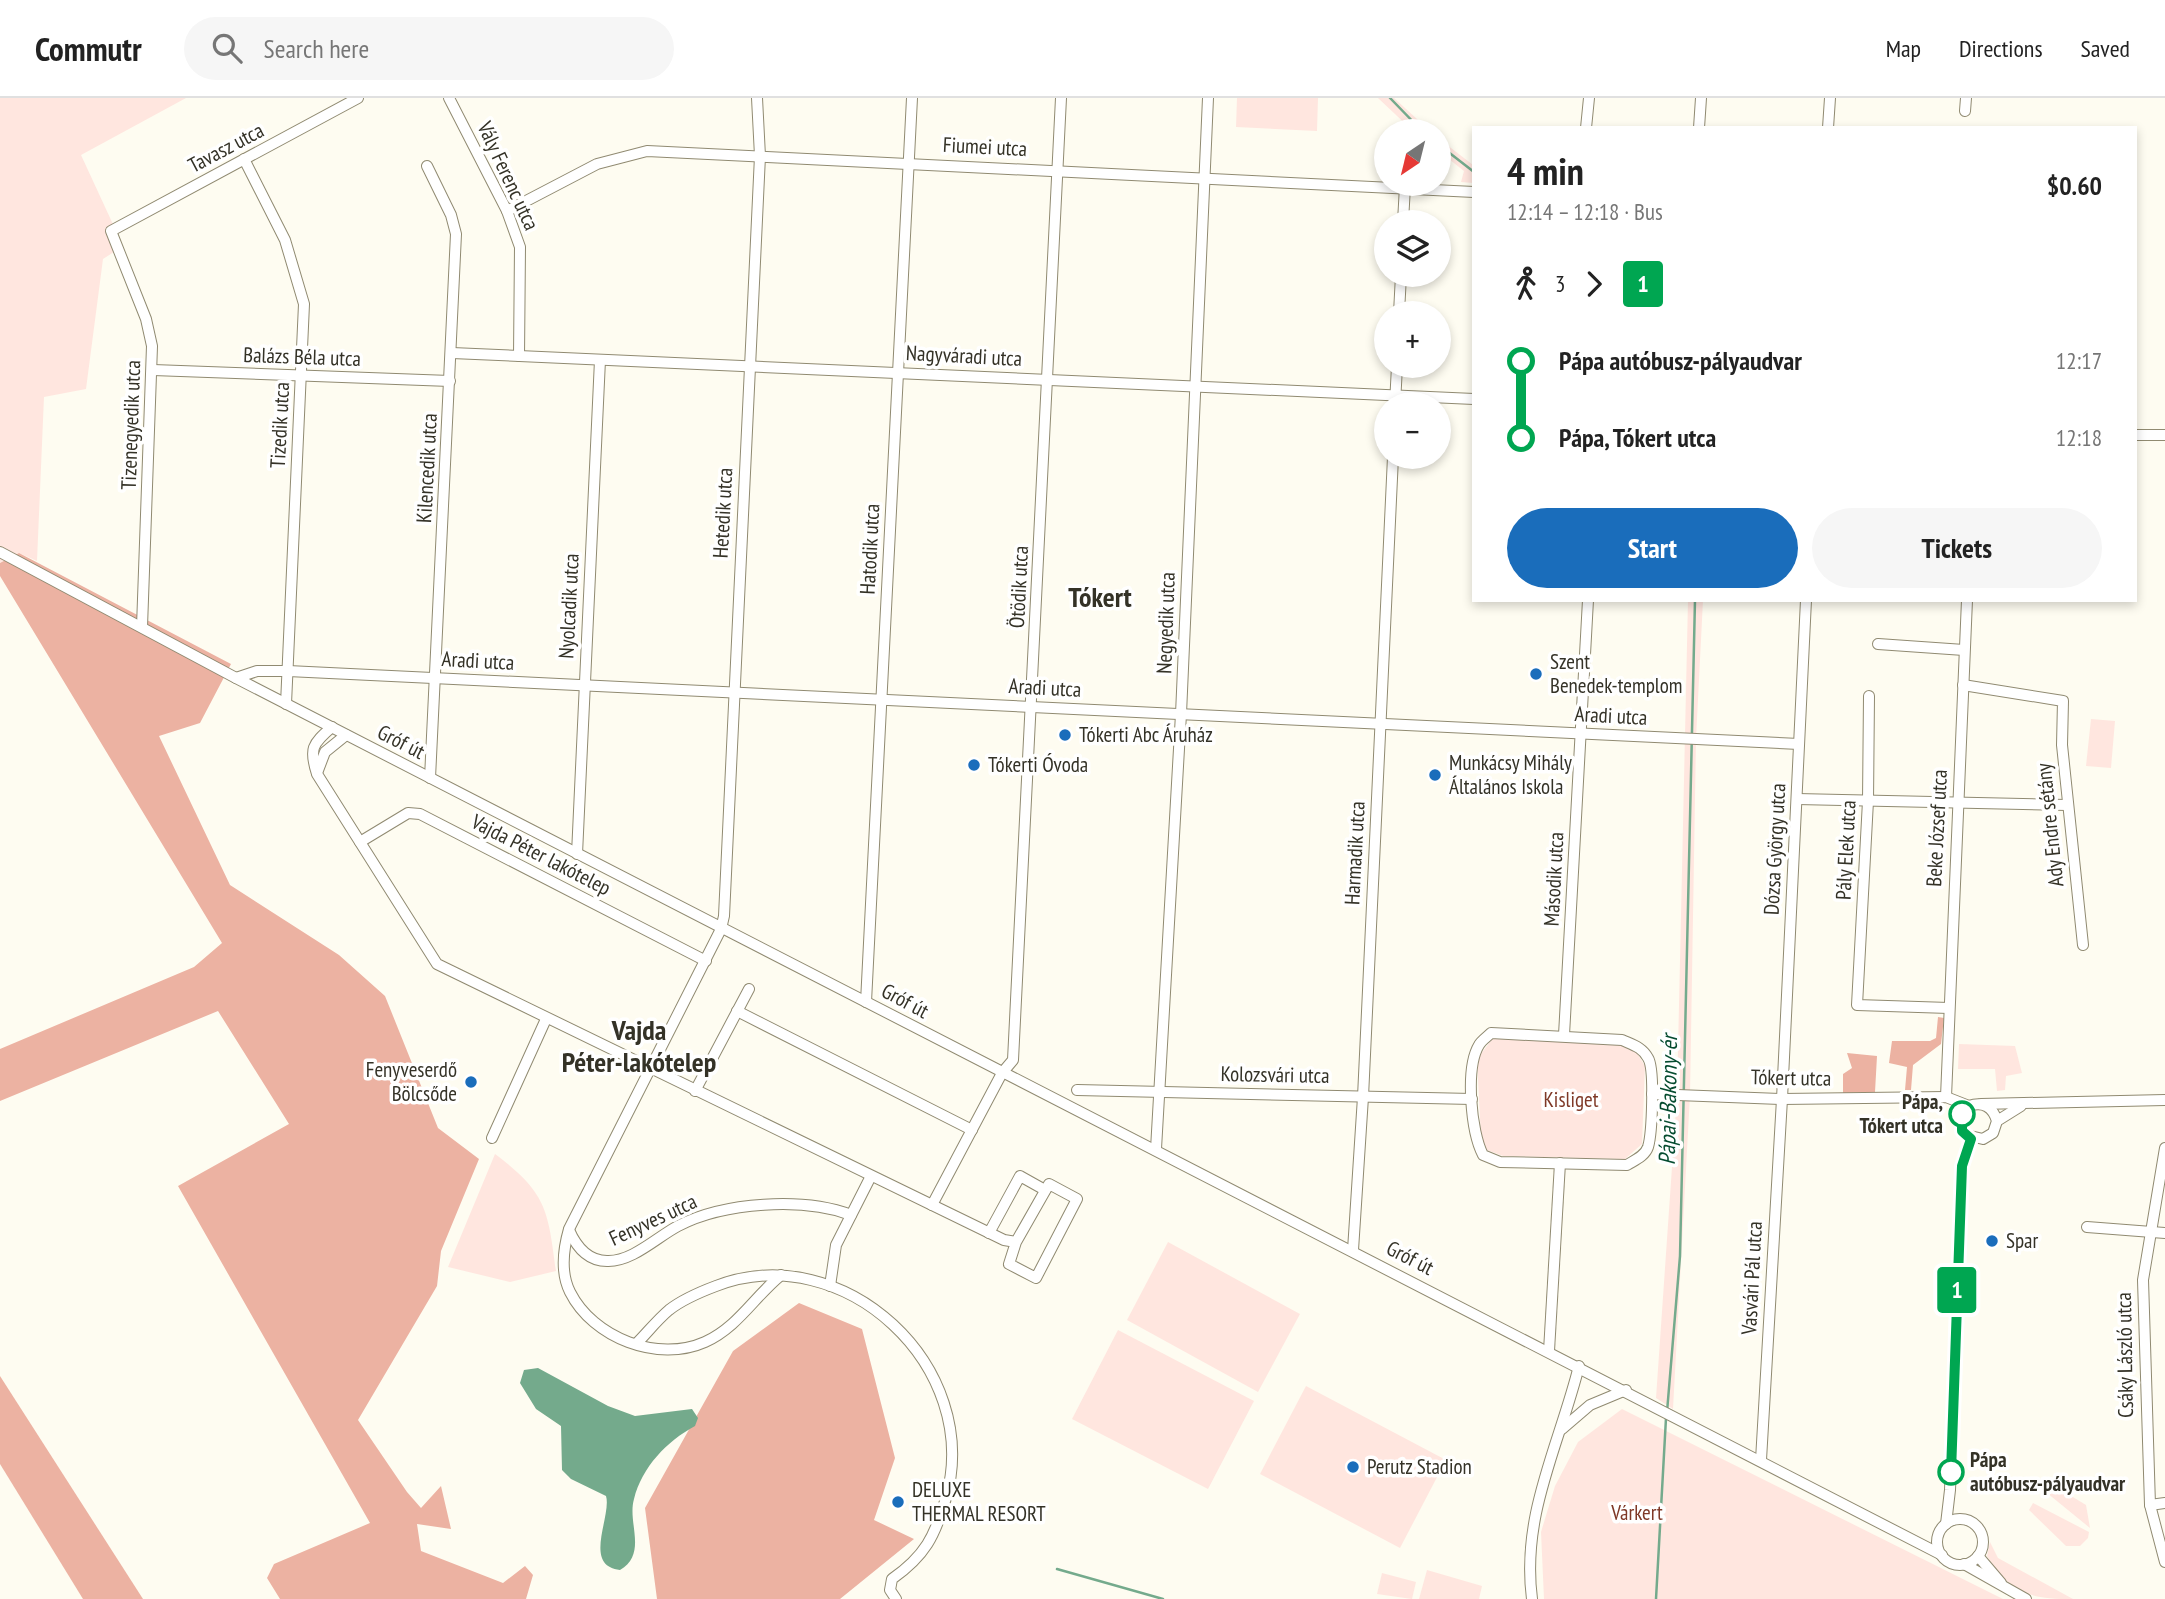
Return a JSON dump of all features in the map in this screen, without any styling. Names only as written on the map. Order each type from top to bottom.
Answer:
[{"type":"street","name":"Tavasz utca","points":[[111,231],[358,98]]},
{"type":"street","name":"Vály Ferenc utca","points":[[449,98],[507,211],[520,247],[519,356]]},
{"type":"street","name":"Hetedik utca","points":[[722,929],[760,156],[757,98]]},
{"type":"street","name":"Hatodik utca","points":[[866,1002],[912,98]]},
{"type":"street","name":"Ötödik utca","points":[[1002,1073],[1013,1060],[1060,98]]},
{"type":"street","name":"Negyedik utca","points":[[1156,1149],[1181,714],[1209,98]]},
{"type":"street","points":[[1586,126],[1589,98]]},
{"type":"street","points":[[1699,126],[1701,98]]},
{"type":"street","points":[[1828,126],[1830,98]]},
{"type":"street","points":[[1965,111],[1966,98]]},
{"type":"street","name":"Fiumei utca","points":[[507,211],[597,164],[638,153],[760,156],[1374,184]]},
{"type":"street","name":"Tizedik utca","points":[[244,159],[285,240],[297,272],[304,304],[286,704]]},
{"type":"street","name":"Kilencedik utca","points":[[427,166],[451,215],[456,234],[430,778]]},
{"type":"street","name":"Fiumei utca","points":[[1451,190],[1472,192]]},
{"type":"street","name":"Tizenegyedik utca","points":[[111,231],[146,319],[152,346],[142,626]]},
{"type":"street","name":"Nagyváradi utca","points":[[452,354],[1195,386],[1374,398]]},
{"type":"street","name":"Nyolcadik utca","points":[[577,854],[600,360]]},
{"type":"street","name":"Balázs Béla utca","points":[[153,370],[450,382]]},
{"type":"street","name":"Nagyváradi utca","points":[[1451,399],[1472,399]]},
{"type":"street","points":[[2137,435],[2165,435]]},
{"type":"street","name":"Harmadik utca","points":[[1353,1250],[1363,1097],[1392,469]]},
{"type":"street","name":"Gróf út","points":[[0,552],[236,678],[722,929],[1761,1460]]},
{"type":"street","name":"Második utca","points":[[1564,1035],[1588,602]]},
{"type":"street","name":"Dózsa György utca","points":[[1783,1099],[1806,602]]},
{"type":"street","name":"Beke József utca","points":[[1945,1097],[1968,602]]},
{"type":"street","points":[[1878,644],[1964,650]]},
{"type":"street","name":"Aradi utca","points":[[236,678],[257,671],[288,671],[1799,744]]},
{"type":"street","name":"Ady Endre sétány","points":[[1963,685],[2063,701],[2062,745],[2082,946]]},
{"type":"street","name":"Pály Elek utca","points":[[1869,696],[1868,801],[1857,1005],[1949,1008]]},
{"type":"street","points":[[332,727],[313,743],[310,753],[317,774],[437,964],[989,1233],[1017,1242]]},
{"type":"street","points":[[317,774],[325,752],[346,735]]},
{"type":"street","points":[[1797,799],[2067,805]]},
{"type":"street","name":"Vajda Péter lakótelep","points":[[360,842],[408,813],[420,814],[706,961]]},
{"type":"street","points":[[722,929],[569,1229],[563,1261],[570,1292],[597,1325],[636,1344],[654,1349],[681,1349],[702,1343],[740,1320],[766,1287],[781,1275]]},
{"type":"street","points":[[695,1091],[749,989]]},
{"type":"street","points":[[737,1011],[972,1130]]},
{"type":"street","points":[[492,1138],[546,1019]]},
{"type":"street","points":[[1491,1033],[1622,1040],[1640,1048],[1650,1061],[1652,1094],[1648,1147],[1640,1158],[1627,1165],[1500,1162],[1483,1155],[1474,1138],[1474,1059],[1479,1044],[1491,1033]]},
{"type":"street","points":[[932,1205],[1002,1073]]},
{"type":"street","name":"Kolozsvári utca","points":[[1077,1090],[1472,1099]]},
{"type":"street","name":"Tókert utca","points":[[1652,1094],[1783,1099],[1945,1097],[1969,1106]]},
{"type":"street","name":"Vasvári Pál utca","points":[[1761,1460],[1783,1099]]},
{"type":"street","points":[[2028,1104],[2012,1110],[1997,1121],[1989,1137],[1971,1139],[1962,1131],[1960,1120],[1969,1106],[1981,1104],[2165,1100]]},
{"type":"street","points":[[1981,1104],[1992,1110],[1997,1121]]},
{"type":"street","points":[[1942,1555],[1938,1543],[1944,1527],[1950,1490],[1962,1166],[1971,1139]]},
{"type":"street","name":"Csáky László utca","points":[[2165,1148],[2159,1170],[2143,1279],[2150,1505],[2165,1563]]},
{"type":"street","points":[[1549,1351],[1560,1163]]},
{"type":"street","points":[[830,1286],[836,1245],[871,1176]]},
{"type":"street","points":[[989,1233],[1020,1176],[1045,1190]]},
{"type":"street","points":[[1049,1184],[1077,1199],[1036,1279],[1009,1264],[1017,1242],[1049,1184]]},
{"type":"street","name":"Fenyves utca","points":[[569,1229],[582,1252],[608,1261],[624,1258],[682,1224],[719,1212],[783,1205],[816,1205],[850,1215]]},
{"type":"street","points":[[2087,1227],[2165,1233]]},
{"type":"street","points":[[636,1344],[670,1309],[696,1293],[760,1274],[781,1275],[830,1286],[877,1310],[901,1330],[932,1374],[951,1428],[952,1464],[941,1515],[930,1544],[907,1569],[892,1579],[890,1590],[895,1599]]},
{"type":"street","points":[[1531,1599],[1529,1547],[1534,1508],[1579,1366]]},
{"type":"street","points":[[1561,1429],[1590,1405],[1626,1390]]},
{"type":"street","points":[[1761,1460],[1914,1539],[1951,1563],[1964,1564],[2022,1597]]},
{"type":"street","points":[[1950,1490],[1959,1519]]},
{"type":"street","points":[[2150,1505],[2165,1503]]},
{"type":"street","points":[[1914,1539],[1927,1538],[1959,1519],[1974,1524],[1979,1529],[1983,1543],[1978,1556],[1964,1564]]},
{"type":"street","points":[[1978,1556],[1997,1580],[2022,1597]]},
{"type":"green space","points":[[0,98],[186,98],[81,155],[123,246],[103,259],[86,389],[44,397],[37,561],[19,553],[0,563]]},
{"type":"green space","points":[[1237,98],[1318,98],[1317,131],[1236,127]]},
{"type":"green space","points":[[1378,98],[1394,98],[1417,119],[1400,119]]},
{"type":"green space","points":[[1451,148],[1472,164],[1472,183],[1461,182],[1464,171],[1451,161]]},
{"type":"green space","points":[[1688,602],[1703,602],[1696,739],[1690,1095],[1673,1409],[1656,1398],[1677,1095]]},
{"type":"green space","points":[[2091,719],[2115,721],[2111,768],[2086,766]]},
{"type":"green space","name":"Kisliget","points":[[1493,1038],[1621,1045],[1637,1053],[1645,1066],[1642,1144],[1625,1159],[1503,1156],[1487,1150],[1481,1138],[1477,1059]]},
{"type":"green space","points":[[1959,1044],[2015,1046],[2022,1073],[2006,1076],[2005,1090],[1997,1091],[1995,1069],[1958,1069]]},
{"type":"green space","points":[[495,1154],[525,1180],[542,1204],[547,1217],[556,1271],[510,1282],[448,1267]]},
{"type":"green space","points":[[1168,1242],[1300,1314],[1258,1392],[1127,1320]]},
{"type":"green space","points":[[1118,1330],[1254,1401],[1208,1489],[1072,1419]]},
{"type":"green space","name":"Perutz Stadion","points":[[1306,1386],[1446,1460],[1400,1548],[1260,1474]]},
{"type":"green space","name":"Várkert","points":[[1622,1409],[2003,1599],[1544,1599],[1541,1532],[1555,1486],[1578,1442]]},
{"type":"green space","points":[[2045,1484],[2053,1485],[2086,1505],[2090,1528],[2041,1488]]},
{"type":"green space","points":[[2033,1503],[2089,1532],[2088,1538],[2080,1546],[2066,1546],[2029,1510]]},
{"type":"green space","points":[[1990,1542],[1998,1558],[2073,1599],[2038,1597],[2012,1585],[1992,1568],[1987,1556]]},
{"type":"green space","points":[[1427,1570],[1482,1586],[1479,1599],[1419,1599]]},
{"type":"green space","points":[[1382,1573],[1416,1582],[1412,1599],[1377,1594]]},
{"type":"shaded area","points":[[19,553],[231,664],[200,723],[159,736],[230,885],[339,955],[385,996],[438,1128],[479,1159],[441,1251],[437,1286],[358,1420],[421,1508],[441,1486],[451,1529],[417,1524],[421,1551],[503,1583],[525,1566],[533,1575],[526,1599],[280,1599],[267,1578],[274,1564],[370,1523],[178,1186],[289,1124],[218,1011],[0,1101],[0,1049],[194,967],[222,943],[0,576],[0,563]]},
{"type":"shaded area","points":[[1938,1017],[1944,1018],[1941,1044],[1913,1065],[1911,1090],[1905,1090],[1907,1067],[1889,1063],[1892,1041],[1930,1041],[1936,1038]]},
{"type":"shaded area","points":[[1847,1053],[1877,1056],[1875,1092],[1843,1093],[1843,1074],[1852,1068]]},
{"type":"shaded area","points":[[799,1303],[862,1329],[895,1458],[874,1520],[914,1539],[840,1599],[657,1599],[645,1508],[733,1351]]},
{"type":"shaded area","points":[[538,1368],[608,1406],[635,1416],[692,1409],[698,1418],[695,1426],[675,1439],[657,1456],[643,1476],[634,1499],[633,1555],[620,1570],[609,1566],[603,1560],[600,1550],[606,1496],[571,1479],[562,1470],[561,1426],[536,1409],[520,1383],[524,1370]]},
{"type":"shaded area","points":[[0,1376],[143,1599],[83,1599],[0,1464]]},
{"type":"waterway","name":"Pápai-Bakony-ér","points":[[1390,98],[1410,119]]},
{"type":"waterway","name":"Pápai-Bakony-ér","points":[[1451,154],[1472,170]]},
{"type":"waterway","name":"Pápai-Bakony-ér","points":[[1667,1412],[1680,1256],[1695,602]]},
{"type":"waterway","name":"Pápai-Bakony-ér","points":[[1656,1599],[1666,1418]]},
{"type":"waterway","points":[[1057,1569],[1163,1599]]},
{"type":"bus line","name":"1","points":[[1951,1472],[1962,1166],[1963,1156],[1971,1139],[1962,1131],[1962,1114]]},
{"type":"place","name":"Szent Benedek-templom","points":[[1536,674]]},
{"type":"place","name":"Tókerti Abc Áruház","points":[[1065,735]]},
{"type":"place","name":"Tókerti Óvoda","points":[[974,765]]},
{"type":"place","name":"Munkácsy Mihály Általános Iskola","points":[[1435,775]]},
{"type":"place","name":"Fenyveserdő Bölcsőde","points":[[471,1082]]},
{"type":"place","name":"Pápa, Tókert utca","points":[[1962,1114]]},
{"type":"place","name":"Spar","points":[[1992,1241]]},
{"type":"place","name":"Perutz Stadion","points":[[1353,1467]]},
{"type":"place","name":"Pápa autóbusz-pályaudvar","points":[[1951,1472]]},
{"type":"place","name":"DELUXE THERMAL RESORT","points":[[898,1502]]},
{"type":"district","name":"Tókert","points":[[1100,597]]},
{"type":"district","name":"Vajda Péter-lakótelep","points":[[639,1046]]}]
